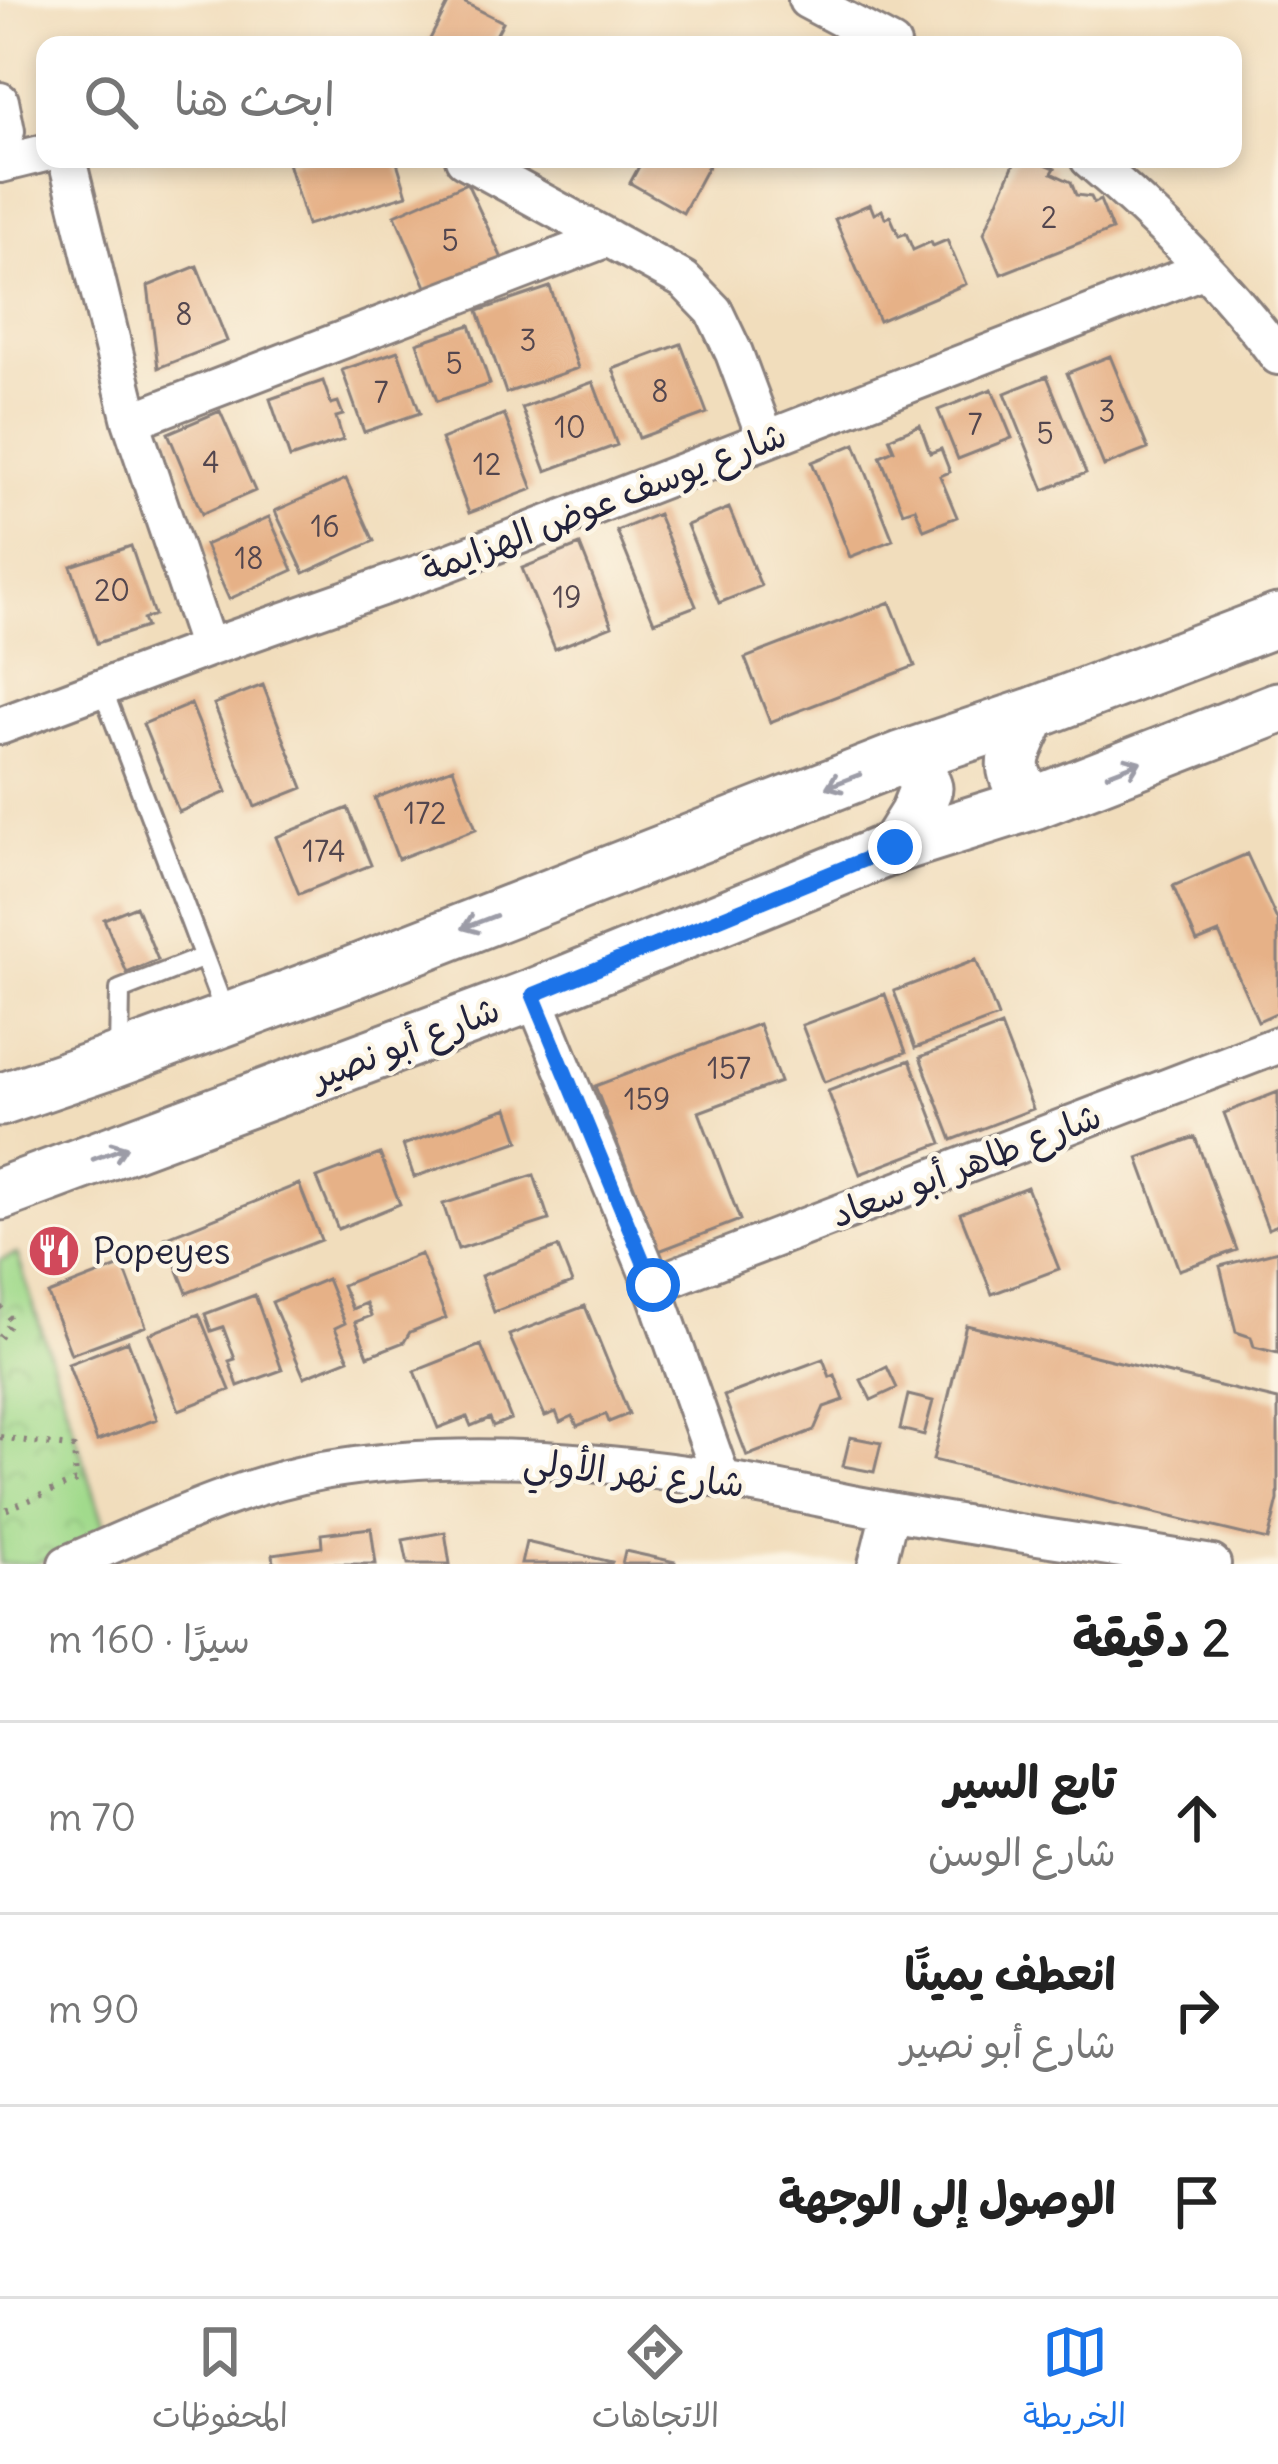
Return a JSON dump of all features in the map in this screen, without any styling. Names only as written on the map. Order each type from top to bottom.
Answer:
[{"type":"main road","points":[[0,1100],[341,977],[901,758],[1032,714],[1278,620]]},
{"type":"main road","name":"شارع أبو نصير","points":[[0,1194],[533,995],[895,847],[1034,803],[1278,708]]},
{"type":"main road","points":[[1032,714],[1012,766],[1018,786],[1034,803]]},
{"type":"main road","points":[[895,847],[926,788],[920,772],[901,758]]},
{"type":"street","points":[[808,0],[875,36]]},
{"type":"street","points":[[2,132],[36,149]]},
{"type":"street","points":[[70,168],[131,421],[208,648]]},
{"type":"street","points":[[480,168],[684,280],[714,311],[766,439]]},
{"type":"street","points":[[1099,168],[1205,269],[1278,356]]},
{"type":"street","points":[[131,421],[608,238]]},
{"type":"street","name":"شارع يوسف عوض الهزايمة","points":[[0,726],[437,567],[1205,269]]},
{"type":"street","points":[[533,995],[653,1285],[722,1480]]},
{"type":"street","name":"شارع طاهر أبو سعاد","points":[[653,1285],[1278,1046]]},
{"type":"street","name":"شارع نهر الأولي","points":[[67,1564],[252,1487],[399,1460],[524,1460],[632,1467],[1212,1564]]},
{"type":"street","points":[[878,1564],[890,1511]]},
{"type":"lane","points":[[102,688],[227,1018]]},
{"type":"lane","points":[[119,1059],[120,990],[204,957]]},
{"type":"path","points":[[0,1307],[12,1321],[0,1338]]},
{"type":"path","points":[[0,1437],[74,1448],[76,1481],[0,1512]]},
{"type":"green space","points":[[17,1254],[108,1536],[34,1564],[0,1564],[0,1260]]},
{"type":"building","points":[[450,0],[503,22],[496,36],[432,36]]},
{"type":"building","points":[[290,168],[399,168],[407,195],[307,225]]},
{"type":"building","points":[[638,168],[707,168],[683,213],[630,183]]},
{"type":"building","points":[[1012,168],[1055,168],[1052,173],[1071,182],[1076,195],[1091,197],[1094,203],[1100,200],[1112,230],[1001,274],[984,233]]},
{"type":"building","points":[[467,183],[505,265],[431,298],[395,215]]},
{"type":"building","points":[[870,204],[874,214],[882,210],[885,218],[890,216],[899,236],[906,233],[913,250],[947,240],[966,284],[879,321],[835,219]]},
{"type":"building","points":[[197,266],[227,341],[158,368],[148,286]]},
{"type":"building","points":[[550,287],[578,368],[506,393],[478,311]]},
{"type":"building","points":[[470,325],[490,384],[437,401],[417,343]]},
{"type":"building","points":[[681,344],[707,413],[639,438],[613,369]]},
{"type":"building","points":[[398,351],[420,413],[364,432],[342,370]]},
{"type":"building","points":[[1110,356],[1148,449],[1104,466],[1067,373]]},
{"type":"building","points":[[1047,376],[1086,473],[1044,490],[1005,393]]},
{"type":"building","points":[[323,381],[331,404],[338,402],[343,415],[336,417],[343,440],[290,458],[270,399]]},
{"type":"building","points":[[593,382],[617,445],[546,471],[522,408]]},
{"type":"building","points":[[992,389],[1012,438],[958,459],[938,410]]},
{"type":"building","points":[[220,411],[255,491],[202,514],[168,433]]},
{"type":"building","points":[[504,414],[533,489],[469,513],[441,439]]},
{"type":"building","points":[[920,425],[930,453],[941,449],[950,472],[940,476],[957,517],[924,530],[915,508],[903,512],[880,456],[894,450],[889,438]]},
{"type":"building","points":[[855,444],[893,540],[850,557],[812,462]]},
{"type":"building","points":[[346,479],[374,541],[304,573],[275,511]]},
{"type":"building","points":[[729,508],[761,586],[719,603],[687,525]]},
{"type":"building","points":[[658,514],[696,606],[654,622],[617,531]]},
{"type":"building","points":[[269,517],[293,570],[229,599],[205,545]]},
{"type":"building","points":[[580,545],[612,626],[555,649],[522,568]]},
{"type":"building","points":[[131,546],[154,615],[143,619],[146,627],[97,643],[71,566]]},
{"type":"building","points":[[890,602],[915,666],[770,722],[745,658]]},
{"type":"building","points":[[263,685],[303,788],[255,807],[214,704]]},
{"type":"building","points":[[191,704],[227,792],[179,812],[143,724]]},
{"type":"building","points":[[453,768],[476,829],[398,859],[375,798]]},
{"type":"building","points":[[348,808],[371,865],[299,894],[276,837]]},
{"type":"building","points":[[1247,854],[1278,922],[1278,1012],[1258,1021],[1219,933],[1197,942],[1173,886]]},
{"type":"building","points":[[136,906],[158,960],[127,973],[104,919]]},
{"type":"building","points":[[976,960],[998,1017],[915,1048],[894,991]]},
{"type":"building","points":[[885,994],[906,1052],[824,1082],[802,1025]]},
{"type":"building","points":[[759,1024],[780,1082],[699,1112],[740,1220],[659,1251],[595,1086]]},
{"type":"building","points":[[1001,1026],[1033,1109],[952,1140],[920,1057]]},
{"type":"building","points":[[910,1060],[942,1143],[860,1174],[828,1091]]},
{"type":"building","points":[[1278,1092],[1278,1225],[1268,1229],[1224,1113]]},
{"type":"building","points":[[508,1108],[519,1141],[414,1177],[403,1145]]},
{"type":"building","points":[[1195,1137],[1237,1250],[1179,1270],[1138,1158]]},
{"type":"building","points":[[380,1154],[400,1204],[338,1229],[317,1178]]},
{"type":"building","points":[[534,1175],[549,1220],[458,1249],[443,1204]]},
{"type":"building","points":[[299,1184],[321,1240],[187,1293],[165,1238]]},
{"type":"building","points":[[1027,1187],[1059,1269],[992,1294],[960,1213]]},
{"type":"building","points":[[558,1247],[572,1283],[494,1312],[481,1276]]},
{"type":"building","points":[[1278,1251],[1278,1353],[1254,1347],[1251,1337],[1236,1332],[1220,1266]]},
{"type":"building","points":[[421,1254],[446,1318],[368,1356],[355,1322],[371,1316],[366,1303],[352,1309],[342,1285]]},
{"type":"building","points":[[123,1265],[146,1326],[71,1354],[48,1294]]},
{"type":"building","points":[[327,1279],[345,1323],[335,1328],[349,1359],[304,1377],[272,1302]]},
{"type":"building","points":[[255,1295],[282,1370],[238,1386],[229,1361],[235,1359],[223,1327],[211,1331],[205,1314]]},
{"type":"building","points":[[585,1306],[629,1414],[609,1422],[606,1414],[577,1426],[573,1416],[560,1422],[556,1412],[545,1416],[509,1335]]},
{"type":"building","points":[[199,1314],[230,1390],[179,1410],[149,1334]]},
{"type":"building","points":[[966,1325],[1278,1400],[1278,1500],[1268,1540],[933,1460]]},
{"type":"building","points":[[128,1341],[157,1419],[97,1441],[68,1364]]},
{"type":"building","points":[[481,1345],[511,1419],[493,1426],[490,1418],[471,1426],[467,1417],[438,1428],[415,1371]]},
{"type":"building","points":[[823,1359],[844,1400],[824,1407],[814,1430],[747,1456],[724,1396]]},
{"type":"building","points":[[887,1367],[897,1388],[871,1400],[861,1380]]},
{"type":"building","points":[[908,1395],[933,1401],[924,1435],[900,1429]]},
{"type":"building","points":[[850,1437],[881,1443],[874,1472],[843,1466]]},
{"type":"building","points":[[371,1528],[376,1564],[274,1564],[273,1554],[322,1547],[321,1534]]},
{"type":"building","points":[[445,1532],[450,1564],[408,1564],[403,1540]]},
{"type":"building","points":[[526,1542],[612,1562],[521,1564]]},
{"type":"building","points":[[625,1551],[675,1562],[675,1564],[622,1564]]},
{"type":"place","name":"Popeyes","points":[[54,1251]]},
{"type":"route","points":[[653,1285],[533,995],[895,847]]}]
